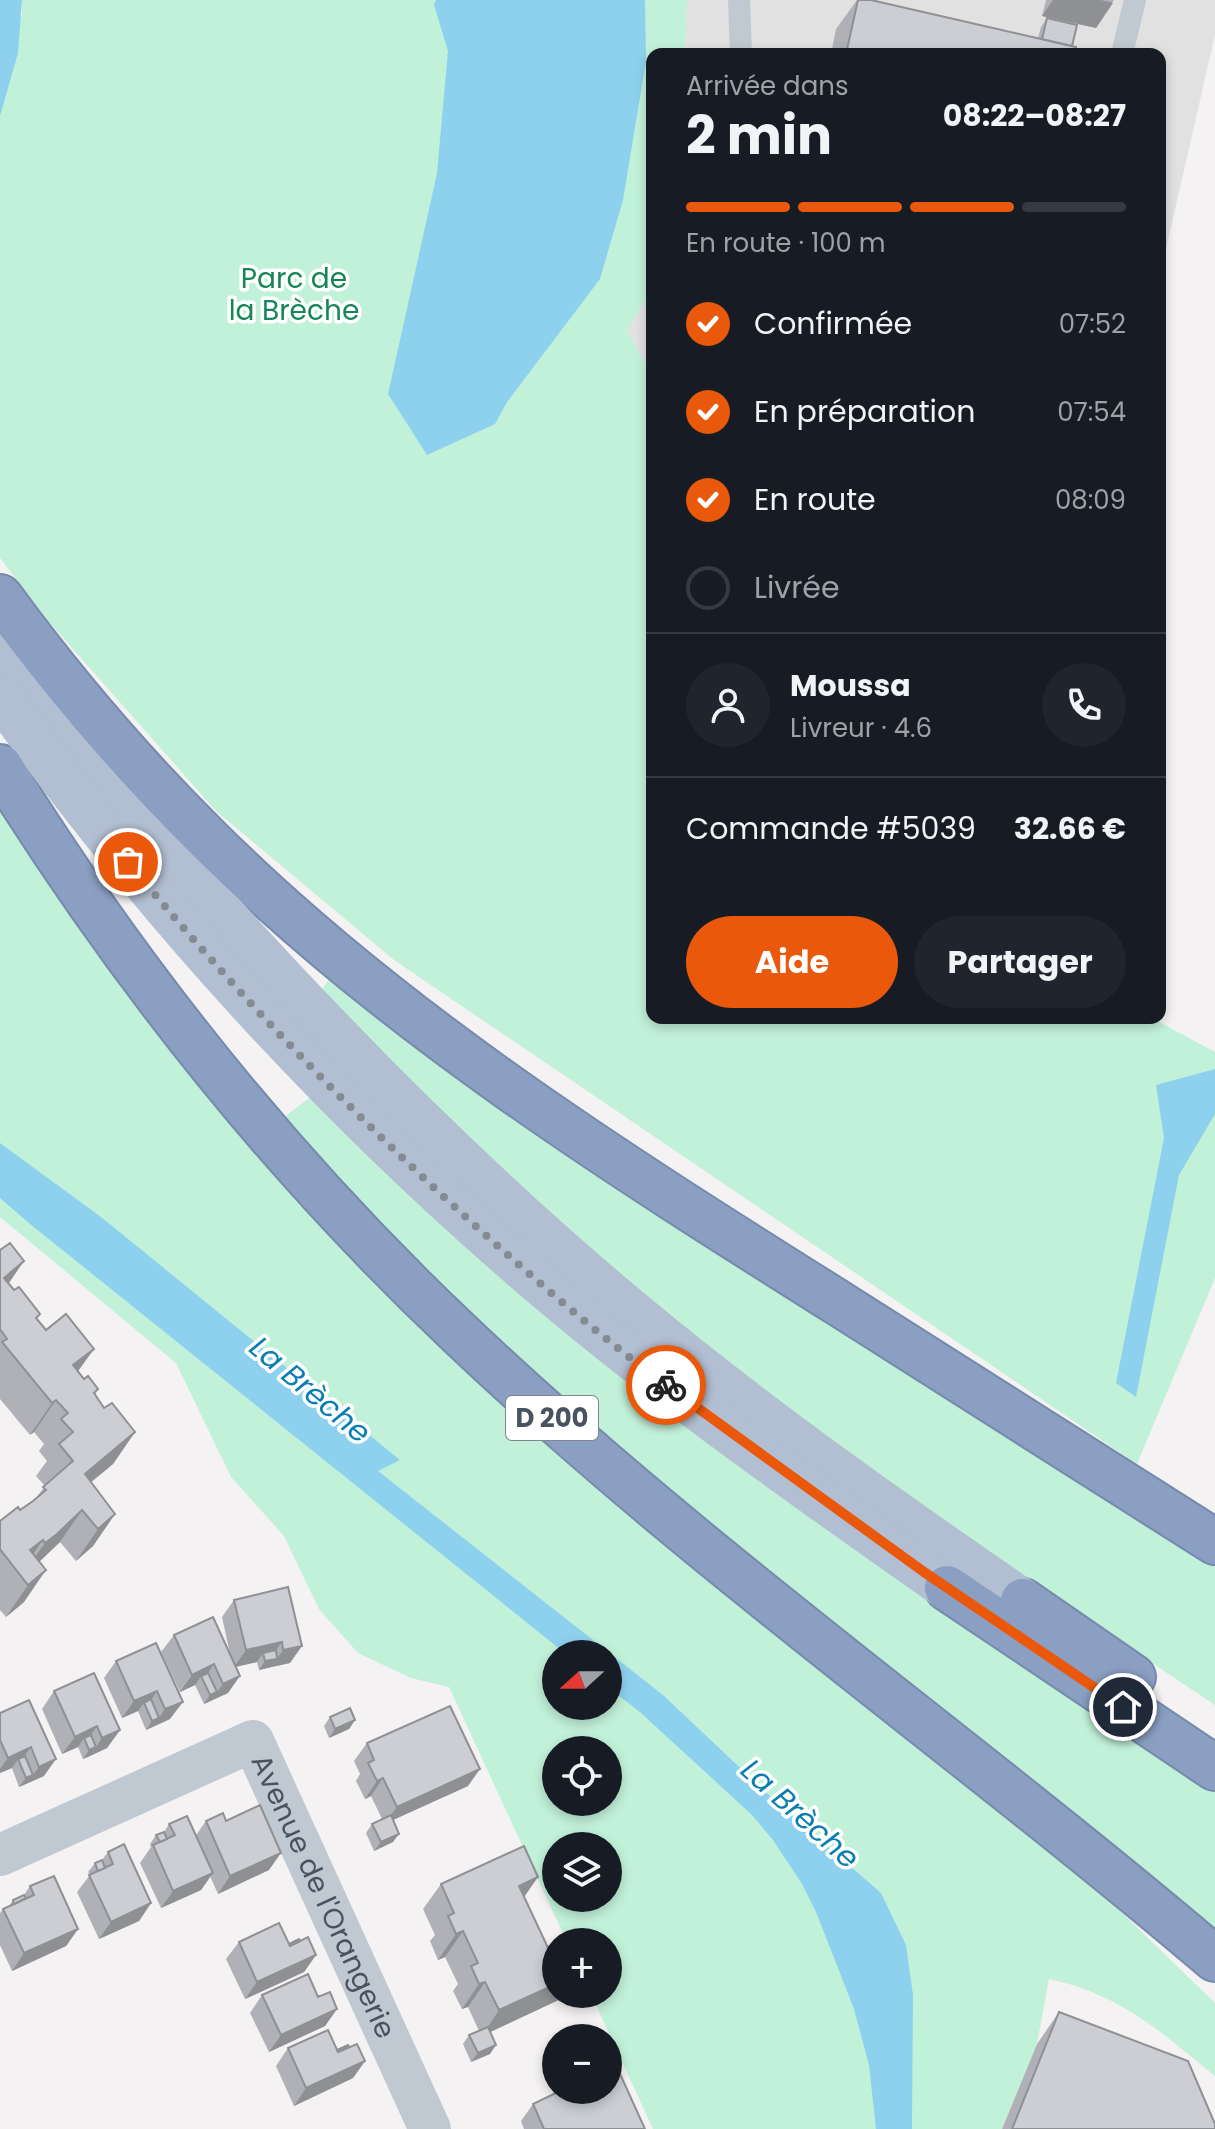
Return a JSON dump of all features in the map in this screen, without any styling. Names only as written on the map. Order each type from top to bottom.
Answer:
[{"type":"highway","points":[[0,597],[86,707],[208,839],[339,957],[429,1029],[638,1176],[1215,1542]]},
{"type":"highway","name":"D 200","points":[[0,767],[72,879],[193,1044],[341,1213],[455,1329],[620,1478],[1215,1959]]},
{"type":"highway","points":[[947,1588],[1215,1768]]},
{"type":"highway","points":[[1023,1601],[1215,1732]]},
{"type":"main road","points":[[0,642],[37,694],[202,892],[316,1015],[453,1151],[591,1277],[675,1347],[847,1479],[1023,1601]]},
{"type":"main road","points":[[0,695],[89,814],[161,901],[304,1060],[399,1155],[525,1271],[655,1377],[947,1588]]},
{"type":"street","name":"Avenue de l'Orangerie","points":[[0,1855],[253,1741],[430,2129]]},
{"type":"lane","points":[[739,0],[741,48]]},
{"type":"lane","points":[[1123,48],[1135,0]]},
{"type":"shaded area","points":[[687,0],[1215,0],[1215,35],[1166,249],[1166,48],[685,48]]},
{"type":"shaded area","points":[[646,300],[646,365],[627,330]]},
{"type":"green space","name":"Parc de la Brèche","points":[[22,0],[687,0],[685,48],[646,48],[646,300],[627,330],[646,365],[646,1024],[1163,1024],[1215,1052],[1215,1278],[1137,1464],[394,960],[216,811],[50,623],[0,558],[0,29],[22,16]]},
{"type":"green space","points":[[0,791],[539,1424],[1116,1907],[1215,2003],[1215,2076],[1157,2030],[1118,2005],[1097,1994],[1049,1979],[1037,2044],[1002,2129],[653,2129],[622,2062],[622,2024],[605,2024],[597,2008],[622,2008],[622,1928],[561,1928],[553,1912],[622,1912],[622,1832],[542,1832],[542,1888],[449,1687],[411,1678],[358,1653],[319,1609],[284,1536],[231,1477],[176,1363],[0,1217]]},
{"type":"green space","points":[[330,978],[1215,1564],[1215,1705],[854,1458],[679,1327],[594,1258],[486,1163],[318,995]]},
{"type":"green space","points":[[314,1094],[1215,1778],[1215,1942],[547,1395],[278,1122]]},
{"type":"water","points":[[0,0],[22,0],[18,53],[0,116]]},
{"type":"water","points":[[436,0],[645,0],[646,61],[623,200],[600,279],[507,402],[495,424],[427,455],[388,394],[437,173],[448,51],[434,5]]},
{"type":"water","points":[[1215,1069],[1215,1114],[1179,1175],[1136,1397],[1116,1383],[1164,1138],[1156,1085]]},
{"type":"water","name":"La Brèche","points":[[0,1143],[101,1217],[400,1460],[378,1471],[593,1640],[549,1640],[0,1198]]},
{"type":"water","points":[[622,1663],[663,1695],[771,1797],[881,1893],[906,1945],[913,1995],[912,2129],[876,2129],[869,2065],[854,2009],[802,1884],[752,1815],[622,1698]]},
{"type":"building","points":[[858,0],[871,0],[1076,47],[1076,48],[847,48]]},
{"type":"building","points":[[1047,18],[1077,25],[1072,46],[1042,39]]},
{"type":"building","points":[[10,1243],[24,1261],[4,1278],[14,1290],[19,1287],[40,1314],[36,1318],[46,1330],[66,1314],[94,1349],[73,1365],[84,1379],[88,1376],[98,1389],[94,1393],[104,1408],[112,1403],[135,1432],[85,1474],[115,1514],[98,1529],[82,1510],[57,1534],[30,1550],[46,1570],[28,1585],[0,1549],[0,1521],[18,1507],[20,1510],[33,1501],[46,1490],[43,1487],[73,1461],[59,1444],[73,1432],[61,1419],[68,1413],[56,1400],[52,1403],[2,1342],[7,1339],[0,1329],[0,1250]]},
{"type":"building","points":[[288,1587],[302,1646],[283,1650],[282,1642],[246,1650],[234,1600]]},
{"type":"building","points":[[213,1617],[240,1676],[223,1684],[214,1664],[192,1675],[174,1635]]},
{"type":"building","points":[[156,1643],[183,1702],[165,1709],[157,1691],[134,1701],[116,1661]]},
{"type":"building","points":[[276,1650],[277,1659],[265,1661],[263,1653]]},
{"type":"building","points":[[94,1673],[120,1730],[102,1738],[97,1726],[75,1737],[54,1691]]},
{"type":"building","points":[[208,1673],[217,1692],[210,1695],[201,1676]]},
{"type":"building","points":[[151,1699],[159,1718],[152,1721],[144,1703]]},
{"type":"building","points":[[29,1700],[56,1759],[39,1767],[31,1747],[8,1758],[0,1740],[0,1713]]},
{"type":"building","points":[[450,1706],[480,1769],[397,1807],[383,1778],[377,1781],[368,1763],[374,1760],[367,1743]]},
{"type":"building","points":[[350,1708],[355,1720],[335,1729],[330,1717]]},
{"type":"building","points":[[91,1735],[96,1747],[89,1750],[84,1738]]},
{"type":"building","points":[[25,1756],[33,1775],[26,1778],[18,1759]]},
{"type":"building","points":[[260,1805],[281,1853],[230,1876],[206,1821],[223,1813],[226,1821]]},
{"type":"building","points":[[391,1815],[399,1834],[381,1842],[372,1824]]},
{"type":"building","points":[[187,1816],[213,1873],[173,1891],[153,1845],[175,1835],[169,1824]]},
{"type":"building","points":[[164,1832],[167,1839],[160,1842],[156,1835]]},
{"type":"building","points":[[124,1844],[151,1903],[111,1922],[89,1875],[113,1864],[108,1852]]},
{"type":"building","points":[[524,1846],[538,1877],[519,1886],[542,1935],[542,1990],[499,2010],[485,1982],[479,1984],[471,1966],[478,1963],[463,1931],[456,1934],[448,1916],[454,1913],[441,1884]]},
{"type":"building","points":[[102,1860],[105,1868],[98,1871],[95,1863]]},
{"type":"building","points":[[54,1876],[78,1929],[24,1953],[3,1909],[34,1895],[30,1886]]},
{"type":"building","points":[[24,1895],[26,1898],[14,1904],[13,1900]]},
{"type":"building","points":[[279,1923],[290,1946],[308,1937],[316,1955],[257,1982],[239,1942]]},
{"type":"building","points":[[308,1974],[318,1997],[330,1992],[337,2009],[281,2035],[262,1995]]},
{"type":"building","points":[[1059,2012],[1188,2061],[1215,2129],[1012,2129]]},
{"type":"building","points":[[488,2027],[496,2045],[478,2053],[469,2035]]},
{"type":"building","points":[[328,2030],[338,2052],[357,2044],[365,2061],[306,2088],[288,2048]]},
{"type":"building","points":[[622,2078],[645,2129],[544,2129],[533,2104],[542,2100],[542,2104],[622,2104]]},
{"type":"way so far","points":[[128,862],[241,992],[399,1155],[525,1271],[666,1385]]},
{"type":"route","points":[[666,1385],[924,1572],[1123,1707]]}]
